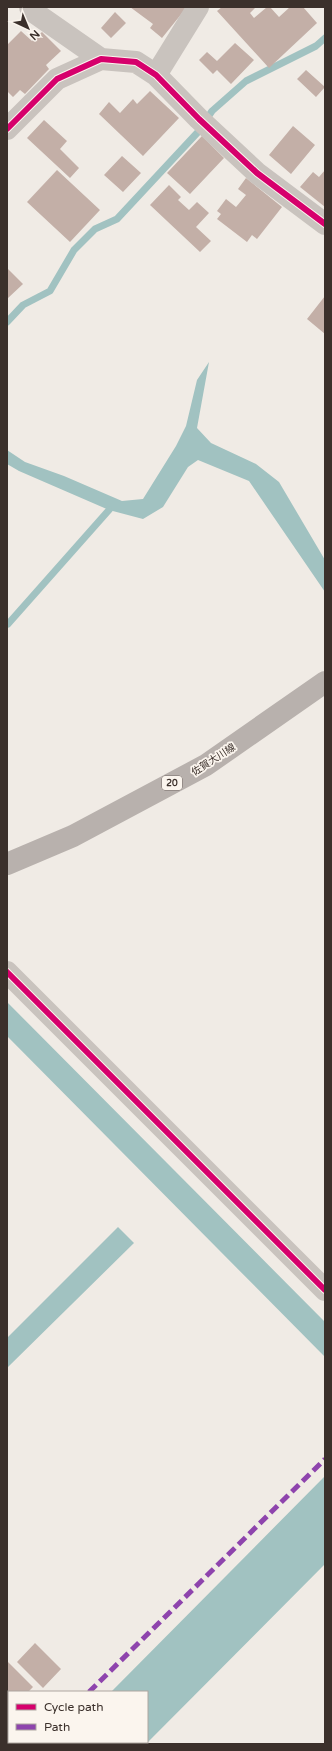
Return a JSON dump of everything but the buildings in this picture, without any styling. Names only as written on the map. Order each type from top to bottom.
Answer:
[{"type":"main road","name":"佐賀大川線","points":[[7,864],[73,836],[206,765],[325,682]]},
{"type":"street","points":[[30,7],[35,13],[101,59]]},
{"type":"street","points":[[156,75],[198,7]]},
{"type":"street","points":[[7,129],[56,79],[101,59],[136,62],[156,75],[204,124],[257,173],[325,224]]},
{"type":"street","points":[[7,972],[325,1290]]},
{"type":"water","points":[[209,362],[197,428],[211,443],[256,464],[279,482],[325,560],[325,592],[249,481],[198,460],[188,467],[163,507],[143,519],[109,510],[19,471],[7,464],[7,450],[25,462],[64,476],[122,501],[143,499],[176,446],[186,426],[197,380]]},
{"type":"water","points":[[7,1002],[325,1322],[325,1357],[7,1036]]},
{"type":"water","points":[[118,1227],[134,1243],[7,1368],[7,1338]]},
{"type":"water","points":[[325,1476],[325,1564],[148,1742],[148,1691],[112,1691]]},
{"type":"water","points":[[61,1743],[147,1743],[146,1744],[60,1744]]},
{"type":"waterway","points":[[7,322],[23,305],[50,291],[74,250],[95,229],[117,219],[198,132],[212,111],[246,81],[316,46],[325,38]]},
{"type":"waterway","points":[[7,623],[8,624],[109,510]]},
{"type":"marked path","points":[[90,1691],[325,1459]]},
{"type":"cycle path","points":[[7,129],[57,79],[101,59],[136,62],[156,75],[199,119],[257,173],[325,224]]},
{"type":"cycle path","points":[[7,972],[325,1290]]}]
